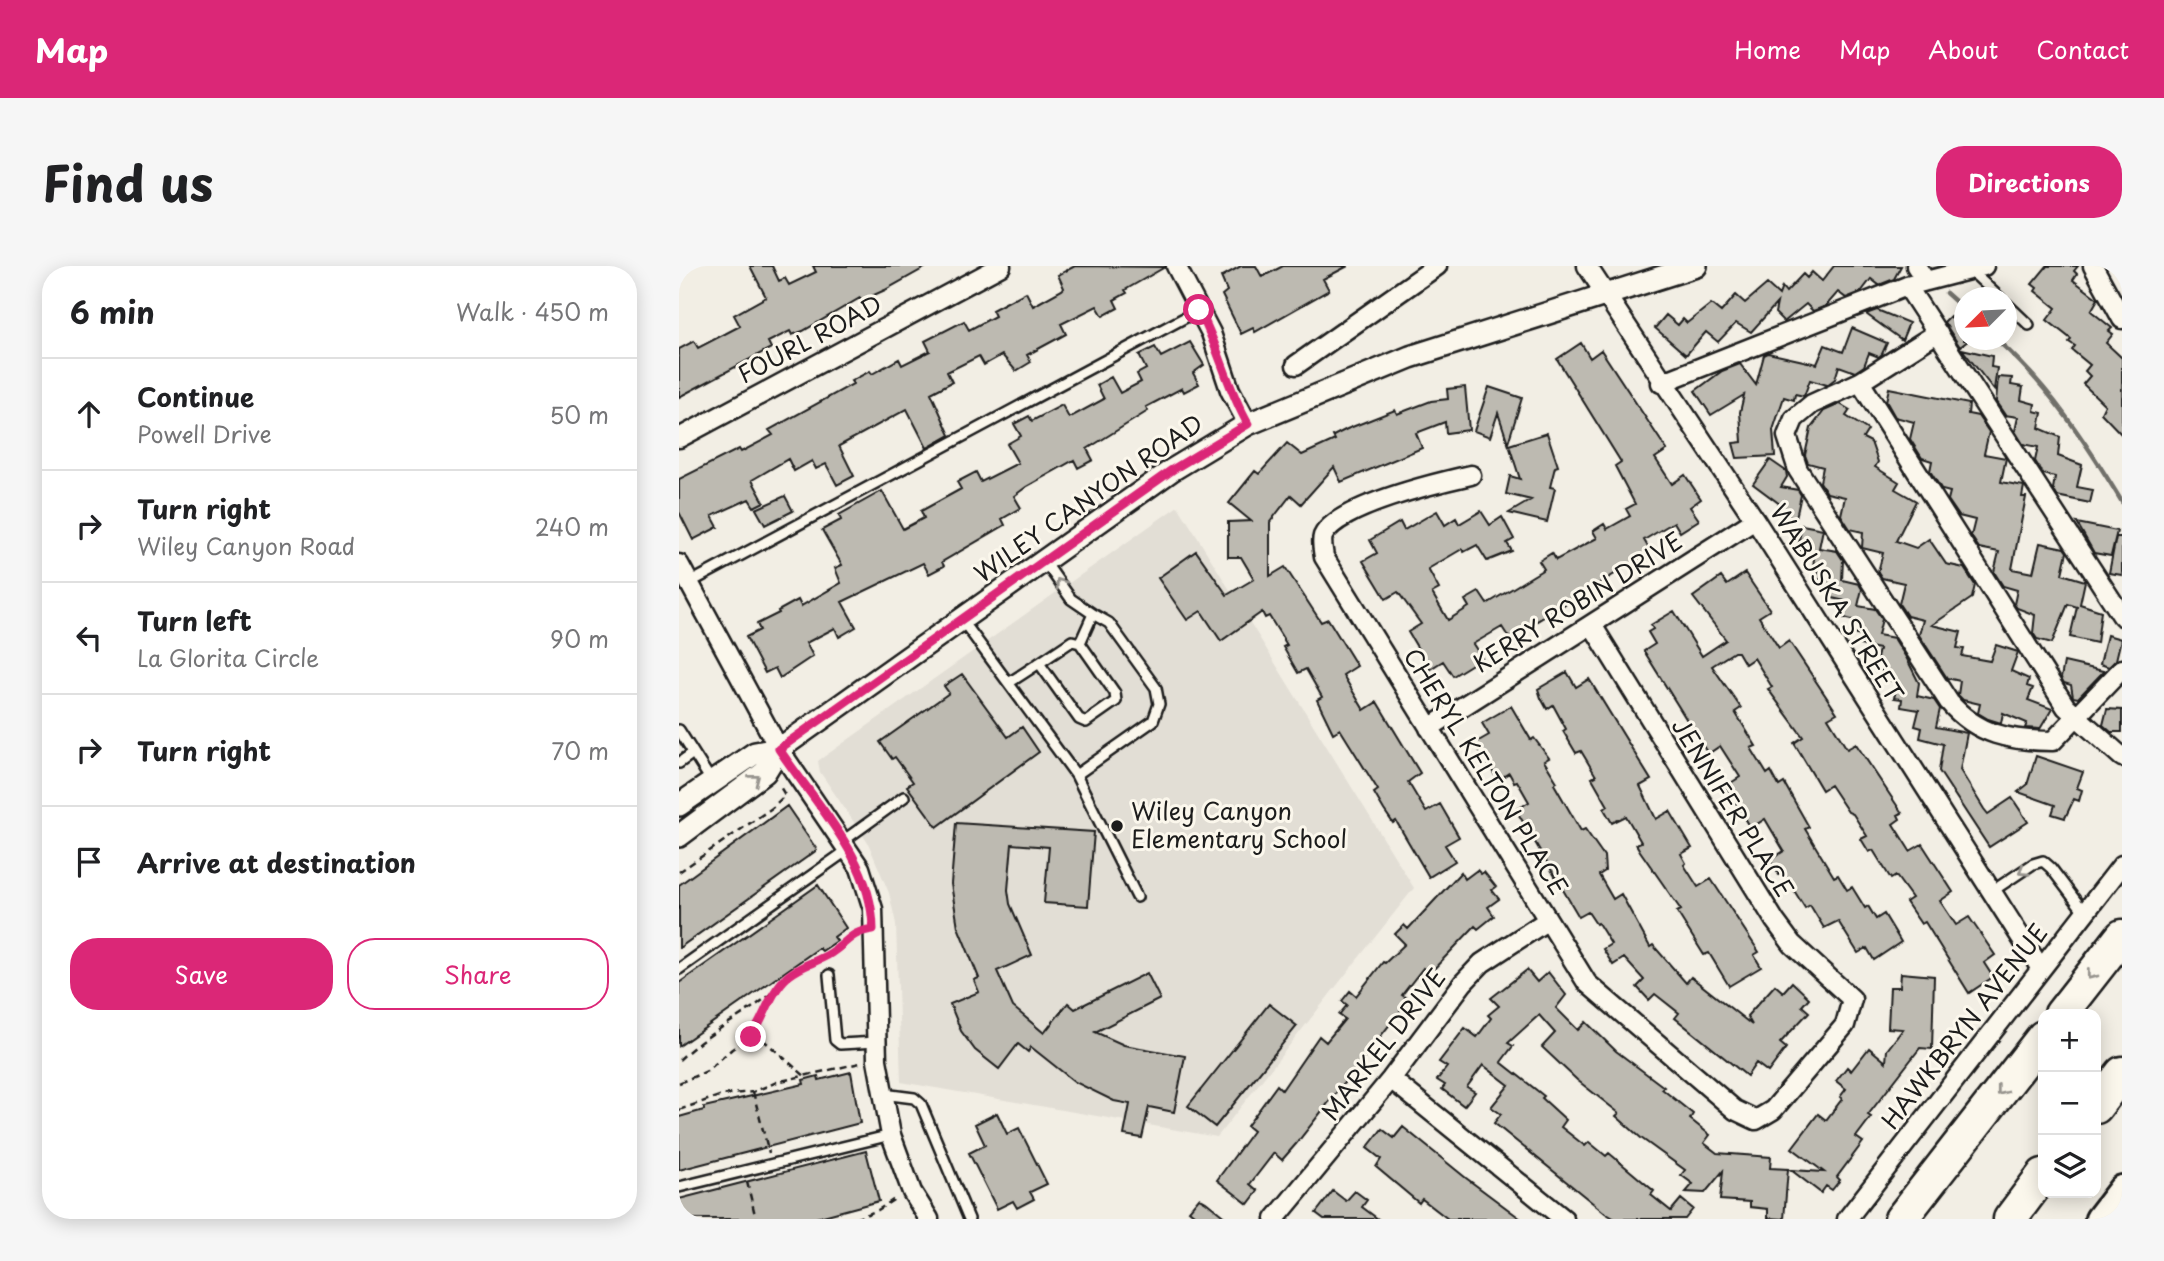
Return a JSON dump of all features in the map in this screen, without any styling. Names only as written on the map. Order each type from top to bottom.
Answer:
[{"type":"highway","points":[[2065,1009],[2122,936]]},
{"type":"highway","points":[[1902,1219],[2038,1043]]},
{"type":"highway","points":[[2101,1100],[2122,1073]]},
{"type":"highway","points":[[2010,1219],[2038,1182]]},
{"type":"main road","points":[[2099,1219],[2122,1189]]},
{"type":"street","name":"FOURL ROAD","points":[[679,438],[1000,266]]},
{"type":"street","points":[[1176,266],[1220,353],[1230,390],[1248,424]]},
{"type":"street","points":[[1296,365],[1437,266]]},
{"type":"street","name":"WABUSKA STREET","points":[[1587,266],[1661,383],[1755,520],[2041,969]]},
{"type":"street","name":"WILEY CANYON ROAD","points":[[681,829],[725,802],[765,772],[779,749],[1043,560],[1172,470],[1248,424],[1410,357],[1696,266]]},
{"type":"street","points":[[2093,266],[2122,319]]},
{"type":"street","points":[[1661,383],[1907,286],[1921,274],[1977,268]]},
{"type":"street","points":[[1907,286],[2122,616]]},
{"type":"street","points":[[1937,332],[1860,382],[1812,404],[1794,419],[1787,436],[1798,470],[1949,702],[1964,719],[2015,741],[2053,741],[2122,668]]},
{"type":"street","points":[[1860,382],[2066,707],[2122,757]]},
{"type":"street","name":"CHERYL KELTON PLACE","points":[[1471,475],[1388,496],[1328,528],[1322,538],[1324,557],[1587,983],[1735,1110],[1756,1120]]},
{"type":"street","name":"KERRY ROBIN DRIVE","points":[[1429,728],[1755,520]]},
{"type":"street","points":[[679,564],[779,749],[860,868],[873,909],[877,1051],[891,1135],[912,1192],[929,1219]]},
{"type":"street","name":"JENNIFER PLACE","points":[[1592,625],[1775,921],[1793,944],[1853,999],[1845,1025],[1773,1110],[1756,1120]]},
{"type":"street","name":"WILEY CANYON ROAD","points":[[679,805],[755,753],[779,749]]},
{"type":"street","points":[[712,782],[725,802]]},
{"type":"street","name":"HAWKBRYN AVENUE","points":[[1847,1219],[2122,865]]},
{"type":"street","name":"MARKEL DRIVE","points":[[1275,1219],[1391,1079],[1463,983],[1482,963],[1548,920]]},
{"type":"street","points":[[1391,1079],[1564,1219]]},
{"type":"lane","points":[[1977,268],[1992,287]]},
{"type":"lane","points":[[689,583],[1199,310]]},
{"type":"lane","points":[[2017,314],[2029,325]]},
{"type":"lane","points":[[1043,560],[1071,599],[1109,622],[1156,688],[1159,704],[1153,720],[1076,775]]},
{"type":"lane","points":[[1080,643],[1093,614]]},
{"type":"lane","points":[[962,620],[1076,775],[1137,897]]},
{"type":"lane","points":[[1010,682],[1072,641],[1080,643],[1115,693],[1116,701],[1086,722],[1079,719],[1039,663]]},
{"type":"lane","points":[[679,730],[712,782]]},
{"type":"lane","points":[[679,762],[693,753]]},
{"type":"lane","points":[[679,970],[846,845],[904,797]]},
{"type":"lane","points":[[1990,892],[2033,864],[2043,862],[2051,868],[2085,913]]},
{"type":"lane","points":[[829,975],[835,1040],[840,1044],[877,1051]]},
{"type":"lane","points":[[883,1094],[914,1098],[921,1104],[969,1219]]},
{"type":"lane","points":[[679,1187],[891,1135]]},
{"type":"path","points":[[679,872],[772,808],[785,795],[779,785]]},
{"type":"path","points":[[679,1060],[707,1036],[753,1009],[803,965],[832,952],[856,932],[873,929]]},
{"type":"path","points":[[679,1083],[707,1071],[731,1049],[751,1037],[774,992]]},
{"type":"path","points":[[758,1026],[761,1038],[806,1077]]},
{"type":"path","points":[[751,1037],[761,1038]]},
{"type":"path","points":[[679,1110],[722,1096],[753,1092],[776,1082],[806,1077],[877,1051]]},
{"type":"path","points":[[753,1092],[772,1164]]},
{"type":"path","points":[[744,1171],[756,1219]]},
{"type":"path","points":[[855,1219],[912,1192]]},
{"type":"shaded area","name":"Wiley Canyon Elementary School","points":[[1178,506],[1414,888],[1217,1137],[901,1082],[896,924],[889,893],[868,843],[820,772],[818,761]]},
{"type":"building","points":[[750,266],[772,266],[779,281],[785,278],[789,285],[816,272],[813,266],[928,266],[885,290],[861,301],[860,298],[803,331],[792,335],[790,331],[768,342],[771,348],[679,397],[679,349],[694,341],[698,348],[740,326],[734,315],[766,297]]},
{"type":"building","points":[[1075,266],[1165,267],[1125,290],[1127,293],[1114,300],[1118,308],[1103,316],[1097,306],[1061,324],[1066,334],[1027,355],[1031,362],[1016,371],[1002,355],[984,365],[979,356],[947,372],[952,382],[931,393],[950,435],[927,448],[907,409],[839,446],[854,476],[837,485],[826,464],[816,469],[812,461],[794,471],[788,459],[752,480],[764,502],[754,507],[749,499],[712,516],[718,527],[693,540],[679,512],[679,479],[773,435],[769,430],[853,384],[851,381],[870,371],[872,374],[899,359],[902,365],[930,351],[925,341],[964,321],[969,330],[995,316],[992,310],[1026,292],[1033,306],[1062,290],[1064,288],[1058,275]]},
{"type":"building","points":[[1241,266],[1256,266],[1262,277],[1283,266],[1348,266],[1323,279],[1329,290],[1255,332],[1253,328],[1241,334],[1222,295],[1227,291],[1221,277]]},
{"type":"building","points":[[1834,266],[1901,266],[1894,279],[1879,285],[1871,279],[1861,292],[1846,298],[1838,292],[1826,306],[1813,311],[1806,304],[1784,322],[1775,313],[1777,303],[1751,332],[1736,323],[1718,342],[1706,332],[1686,355],[1655,328],[1666,315],[1678,325],[1683,319],[1687,323],[1711,304],[1721,312],[1736,295],[1745,303],[1767,284],[1779,295],[1782,287],[1786,292],[1803,274],[1807,278],[1812,272],[1822,281]]},
{"type":"building","points":[[2047,266],[2078,266],[2073,280],[2098,299],[2091,311],[2112,328],[2109,331],[2113,334],[2106,343],[2122,358],[2122,435],[2101,413],[2105,405],[2083,384],[2090,376],[2085,371],[2090,365],[2072,350],[2075,346],[2069,342],[2071,339],[2047,320],[2056,308],[2035,291],[2037,288],[2032,284]]},
{"type":"building","points":[[1877,310],[1909,323],[1902,340],[1866,314]]},
{"type":"building","points":[[1950,316],[1954,321],[1954,338],[1944,322]]},
{"type":"building","points":[[1852,328],[1887,343],[1882,354],[1879,357],[1869,353],[1864,366],[1855,372],[1839,366],[1835,379],[1827,385],[1810,380],[1804,396],[1795,394],[1794,400],[1784,397],[1773,430],[1775,456],[1737,458],[1733,443],[1742,442],[1740,412],[1744,395],[1711,415],[1695,391],[1722,371],[1740,364],[1756,385],[1764,355],[1768,353],[1817,364],[1825,345],[1843,352]]},
{"type":"building","points":[[1190,342],[1204,365],[1193,373],[1199,384],[1184,392],[1182,388],[1146,407],[1148,411],[1087,449],[1093,460],[1078,468],[1074,460],[1026,487],[1014,496],[1021,508],[1002,519],[1005,525],[942,562],[944,566],[929,574],[923,563],[842,602],[856,627],[839,637],[835,628],[806,643],[813,656],[780,678],[775,668],[765,673],[746,637],[760,630],[757,624],[779,613],[778,611],[798,600],[801,606],[841,583],[835,568],[842,565],[822,530],[841,520],[839,515],[882,491],[903,529],[924,518],[921,511],[961,489],[957,482],[976,472],[981,482],[1018,463],[1007,444],[1021,436],[1014,424],[1029,416],[1032,421],[1062,405],[1069,418],[1104,399],[1097,385],[1111,377],[1120,393],[1141,382],[1137,374],[1146,369],[1139,355],[1155,347],[1161,357]]},
{"type":"building","points":[[1581,343],[1590,358],[1601,350],[1667,450],[1655,458],[1672,484],[1685,475],[1701,499],[1690,507],[1699,520],[1680,532],[1674,522],[1644,540],[1651,552],[1509,638],[1502,627],[1473,644],[1482,658],[1453,676],[1443,661],[1430,669],[1408,632],[1421,624],[1398,592],[1386,599],[1363,561],[1377,553],[1370,540],[1400,522],[1404,530],[1437,511],[1445,525],[1456,518],[1459,524],[1481,511],[1490,525],[1502,517],[1514,539],[1507,543],[1512,551],[1487,561],[1477,545],[1464,552],[1462,549],[1428,569],[1439,589],[1432,593],[1448,620],[1469,607],[1465,600],[1479,592],[1487,604],[1544,569],[1539,561],[1552,553],[1556,560],[1597,538],[1593,531],[1604,524],[1607,529],[1630,516],[1626,509],[1635,504],[1615,466],[1621,462],[1557,359]]},
{"type":"building","points":[[1963,350],[1992,356],[1991,367],[1997,368],[1994,390]]},
{"type":"building","points":[[1998,377],[2012,378],[2011,385],[2023,387],[2021,400],[2035,404],[2034,411],[2042,413],[2039,428],[2060,437],[2058,456],[2082,465],[2077,487],[2093,490],[2090,503],[2057,496],[2053,489],[2055,477],[2043,474],[2035,461],[2038,447],[2023,444],[2015,431],[2018,417],[2005,415],[1996,402]]},
{"type":"building","points":[[1465,387],[1469,430],[1446,433],[1445,422],[1416,433],[1422,448],[1341,482],[1334,467],[1301,504],[1291,495],[1270,522],[1270,576],[1285,567],[1321,622],[1328,619],[1357,666],[1343,675],[1364,710],[1377,702],[1420,773],[1408,782],[1426,812],[1440,804],[1459,837],[1445,845],[1455,861],[1429,877],[1396,821],[1393,823],[1384,810],[1374,793],[1378,790],[1340,729],[1333,733],[1317,700],[1322,697],[1306,669],[1298,673],[1283,647],[1287,645],[1269,616],[1265,618],[1262,612],[1221,641],[1201,611],[1187,620],[1158,578],[1196,551],[1227,595],[1254,579],[1241,557],[1228,557],[1228,522],[1251,521],[1229,503],[1255,471],[1259,474],[1287,443],[1302,455],[1335,440],[1333,436],[1347,429],[1395,410],[1397,414],[1431,401],[1448,399],[1447,389]]},
{"type":"building","points":[[1489,387],[1522,398],[1508,443],[1498,413],[1490,437],[1474,431]]},
{"type":"building","points":[[1889,388],[1969,404],[1968,414],[1978,416],[1989,432],[1984,454],[2006,458],[2001,482],[2024,486],[2022,497],[2026,497],[2012,569],[2033,573],[2040,543],[2064,548],[2067,552],[2062,574],[2085,581],[2080,604],[2101,611],[2097,643],[2070,637],[2077,607],[2068,604],[2052,643],[2037,639],[2033,633],[2035,615],[2017,608],[2014,604],[2017,590],[2003,586],[1994,572],[1999,552],[1979,548],[1971,536],[1975,520],[1959,516],[1948,500],[1950,492],[1942,490],[1930,471],[1932,461],[1922,458],[1910,439],[1914,422],[1895,417],[1886,401]]},
{"type":"building","points":[[1840,404],[1850,410],[1846,416],[1868,430],[1863,438],[1871,442],[1878,462],[1875,467],[1899,482],[1895,489],[1916,501],[1896,541],[1916,548],[1929,539],[1946,564],[1964,568],[1975,585],[1972,598],[1932,625],[1961,632],[1957,648],[1964,649],[1962,656],[1990,661],[1996,645],[2018,652],[2011,671],[2029,679],[2027,686],[2033,688],[2028,700],[2052,709],[2040,729],[2025,728],[2027,723],[2003,713],[2001,723],[1988,719],[1978,713],[1980,704],[1963,700],[1958,695],[1960,681],[1947,678],[1919,635],[1923,620],[1907,616],[1899,604],[1904,583],[1882,578],[1878,572],[1883,553],[1862,548],[1863,532],[1850,529],[1841,515],[1845,497],[1827,493],[1820,482],[1823,467],[1808,463],[1805,455],[1811,428],[1824,411]]},
{"type":"building","points":[[1547,433],[1558,466],[1555,467],[1550,487],[1555,488],[1547,522],[1509,513],[1531,500],[1506,494],[1510,476],[1520,479],[1509,445]]},
{"type":"building","points":[[1770,460],[1786,471],[1787,477],[1781,487],[1798,490],[1801,495],[1796,518],[1779,515],[1781,505],[1753,484]]},
{"type":"building","points":[[785,496],[793,511],[765,525],[756,509]]},
{"type":"building","points":[[2077,523],[2117,531],[2111,556],[2094,553]]},
{"type":"building","points":[[1802,525],[1823,529],[1819,548],[1837,551],[1843,560],[1842,580],[1859,584],[1862,589],[1858,606],[1875,609],[1882,619],[1878,635],[1894,638],[1919,683],[1917,696],[1934,700],[1940,709],[1936,727],[1967,733],[1960,770],[1984,809],[1988,814],[2012,798],[2028,822],[1989,847],[1939,771],[1943,744],[1920,738],[1922,728],[1915,726],[1919,710],[1901,707],[1902,699],[1894,698],[1898,682],[1880,678],[1883,664],[1876,663],[1879,649],[1860,645],[1862,636],[1856,635],[1859,622],[1841,617],[1845,601],[1828,597],[1830,589],[1823,588],[1824,580],[1817,579],[1818,569],[1813,568],[1814,558],[1800,555],[1801,550],[1797,550]]},
{"type":"building","points":[[2116,537],[2122,537],[2122,575],[2109,573]]},
{"type":"building","points":[[1745,573],[1770,610],[1759,617],[1779,648],[1789,641],[1837,713],[1828,718],[1847,749],[1856,744],[1902,813],[1898,815],[1900,819],[1893,824],[1910,851],[1922,844],[1953,892],[1940,901],[1956,925],[1969,917],[1995,955],[1984,963],[1993,977],[1969,993],[1925,922],[1921,924],[1906,902],[1912,898],[1896,876],[1891,879],[1873,850],[1869,852],[1861,839],[1867,836],[1853,814],[1848,812],[1830,785],[1822,790],[1794,743],[1803,737],[1768,689],[1772,687],[1754,658],[1745,664],[1738,652],[1734,652],[1712,666],[1741,708],[1735,712],[1756,746],[1751,748],[1767,774],[1771,771],[1779,786],[1784,783],[1809,827],[1805,829],[1834,877],[1838,875],[1847,890],[1852,887],[1865,908],[1868,906],[1876,919],[1884,914],[1901,942],[1874,960],[1867,948],[1858,953],[1838,921],[1824,928],[1810,905],[1805,908],[1783,873],[1779,875],[1770,860],[1784,851],[1765,819],[1751,828],[1726,786],[1740,777],[1720,746],[1708,754],[1644,651],[1655,644],[1648,632],[1653,629],[1651,625],[1674,611],[1702,656],[1726,640],[1693,597],[1721,577],[1727,585]]},
{"type":"building","points":[[2107,635],[2121,639],[2116,660],[2109,667],[2100,664]]},
{"type":"building","points":[[2064,662],[2103,671],[2078,698],[2073,697],[2071,685],[2064,683],[2061,678]]},
{"type":"building","points":[[1567,672],[1576,687],[1589,679],[1651,780],[1640,786],[1656,819],[1670,811],[1692,848],[1681,854],[1686,863],[1684,865],[1698,887],[1711,879],[1759,952],[1754,955],[1761,967],[1729,986],[1709,953],[1704,955],[1677,912],[1681,910],[1640,851],[1636,844],[1641,842],[1626,816],[1612,823],[1604,809],[1608,806],[1592,778],[1596,776],[1581,751],[1576,753],[1563,731],[1566,729],[1553,705],[1547,709],[1541,698],[1538,689]]},
{"type":"building","points":[[962,674],[1008,737],[1022,727],[1039,752],[937,827],[907,786],[913,782],[880,742],[949,693],[944,686]]},
{"type":"building","points":[[1511,706],[1531,740],[1534,738],[1549,758],[1544,761],[1557,782],[1554,784],[1581,831],[1585,829],[1604,856],[1605,871],[1599,875],[1613,899],[1621,894],[1650,947],[1653,945],[1686,983],[1691,977],[1752,1025],[1747,1016],[1775,985],[1783,992],[1792,982],[1809,998],[1802,1006],[1809,1012],[1780,1043],[1786,1048],[1768,1072],[1756,1063],[1747,1076],[1675,1018],[1679,1013],[1655,994],[1649,1000],[1637,987],[1644,980],[1624,958],[1613,965],[1603,949],[1611,944],[1598,923],[1596,924],[1588,912],[1579,917],[1516,810],[1529,802],[1517,781],[1514,782],[1509,773],[1498,780],[1475,743],[1489,735],[1482,723]]},
{"type":"building","points":[[2107,709],[2122,710],[2122,732],[2111,732],[2103,725]]},
{"type":"building","points":[[2036,756],[2083,772],[2077,788],[2082,790],[2079,801],[2074,799],[2065,818],[2052,814],[2055,805],[2018,792],[2027,785]]},
{"type":"building","points":[[787,806],[817,850],[679,948],[679,885]]},
{"type":"building","points":[[956,823],[1094,832],[1088,906],[1044,903],[1049,847],[1012,844],[1008,890],[1010,904],[1032,955],[997,971],[1013,1007],[1044,1033],[1068,1003],[1075,1009],[1147,973],[1160,999],[1095,1032],[1124,1045],[1185,1056],[1174,1112],[1149,1107],[1142,1138],[1124,1135],[1130,1104],[1114,1101],[1075,1082],[1031,1047],[1028,1052],[1018,1044],[999,1069],[975,1050],[961,1031],[950,1004],[979,992],[974,980],[979,978],[958,927],[951,884]]},
{"type":"building","points":[[1477,870],[1481,874],[1484,872],[1496,887],[1492,890],[1499,899],[1488,907],[1494,916],[1478,929],[1475,926],[1429,974],[1423,968],[1402,995],[1409,1000],[1296,1144],[1282,1160],[1274,1153],[1250,1184],[1258,1191],[1248,1204],[1217,1180],[1253,1131],[1247,1126],[1277,1085],[1282,1090],[1319,1036],[1326,1042],[1345,1019],[1339,1015],[1347,1005],[1342,1001],[1350,991],[1356,996],[1383,962],[1405,944],[1395,934],[1404,925],[1408,929],[1461,872],[1465,879]]},
{"type":"building","points":[[818,885],[846,928],[834,937],[837,941],[822,951],[819,948],[679,1046],[679,983]]},
{"type":"building","points":[[1527,970],[1537,982],[1548,972],[1566,995],[1556,1008],[1578,1030],[1586,1022],[1616,1051],[1664,1087],[1662,1089],[1693,1114],[1690,1119],[1710,1135],[1704,1143],[1717,1153],[1771,1157],[1770,1168],[1788,1169],[1784,1219],[1768,1218],[1768,1209],[1750,1207],[1750,1202],[1720,1200],[1723,1171],[1705,1193],[1686,1192],[1693,1184],[1681,1175],[1685,1170],[1641,1138],[1616,1116],[1619,1113],[1577,1080],[1542,1047],[1555,1033],[1539,1015],[1508,1043],[1513,1046],[1501,1062],[1544,1096],[1542,1098],[1566,1120],[1561,1127],[1585,1146],[1589,1142],[1606,1156],[1609,1153],[1654,1191],[1651,1195],[1671,1211],[1681,1199],[1693,1209],[1685,1219],[1615,1219],[1605,1213],[1494,1123],[1501,1114],[1491,1107],[1509,1085],[1483,1065],[1467,1087],[1475,1092],[1464,1106],[1442,1089],[1445,1085],[1437,1080],[1447,1067],[1439,1062],[1465,1028],[1477,1037],[1491,1018],[1488,1015],[1499,1006],[1491,998]]},
{"type":"building","points":[[1901,973],[1934,976],[1932,1049],[1920,1048],[1868,1115],[1871,1117],[1856,1137],[1863,1142],[1837,1177],[1840,1180],[1832,1190],[1826,1186],[1821,1193],[1791,1170],[1824,1172],[1792,1148],[1818,1114],[1826,1120],[1842,1099],[1840,1097],[1846,1089],[1836,1081],[1847,1067],[1851,1071],[1869,1048],[1886,1062],[1887,1050],[1903,1029],[1888,1028],[1890,987],[1900,987]]},
{"type":"building","points":[[1269,1004],[1297,1026],[1215,1127],[1188,1106]]},
{"type":"building","points":[[851,1072],[860,1123],[679,1170],[679,1117],[704,1110],[704,1107],[804,1084],[803,1080],[818,1076],[819,1080]]},
{"type":"building","points":[[997,1113],[1007,1134],[1019,1128],[1047,1184],[1030,1192],[1034,1199],[1017,1208],[1013,1201],[997,1209],[969,1153],[985,1145],[975,1124]]},
{"type":"building","points":[[1403,1127],[1521,1219],[1448,1219],[1422,1199],[1419,1203],[1376,1167],[1381,1159],[1367,1148],[1382,1129],[1394,1138]]},
{"type":"building","points":[[866,1151],[879,1201],[812,1219],[679,1219],[679,1199]]},
{"type":"building","points":[[1333,1191],[1346,1201],[1355,1191],[1367,1200],[1362,1207],[1378,1219],[1324,1219],[1316,1213]]},
{"type":"building","points":[[1199,1198],[1227,1219],[1200,1219],[1189,1210]]},
{"type":"waterway","points":[[1946,293],[1954,300]]},
{"type":"waterway","points":[[2008,350],[2050,396],[2095,458],[2122,502]]},
{"type":"place","name":"Wiley Canyon Elementary School","points":[[1117,826]]},
{"type":"route","points":[[751,1037],[774,992],[787,977],[803,965],[832,952],[856,932],[873,929],[873,909],[860,868],[779,749],[1172,470],[1248,424],[1230,390],[1220,353],[1199,310]]}]
